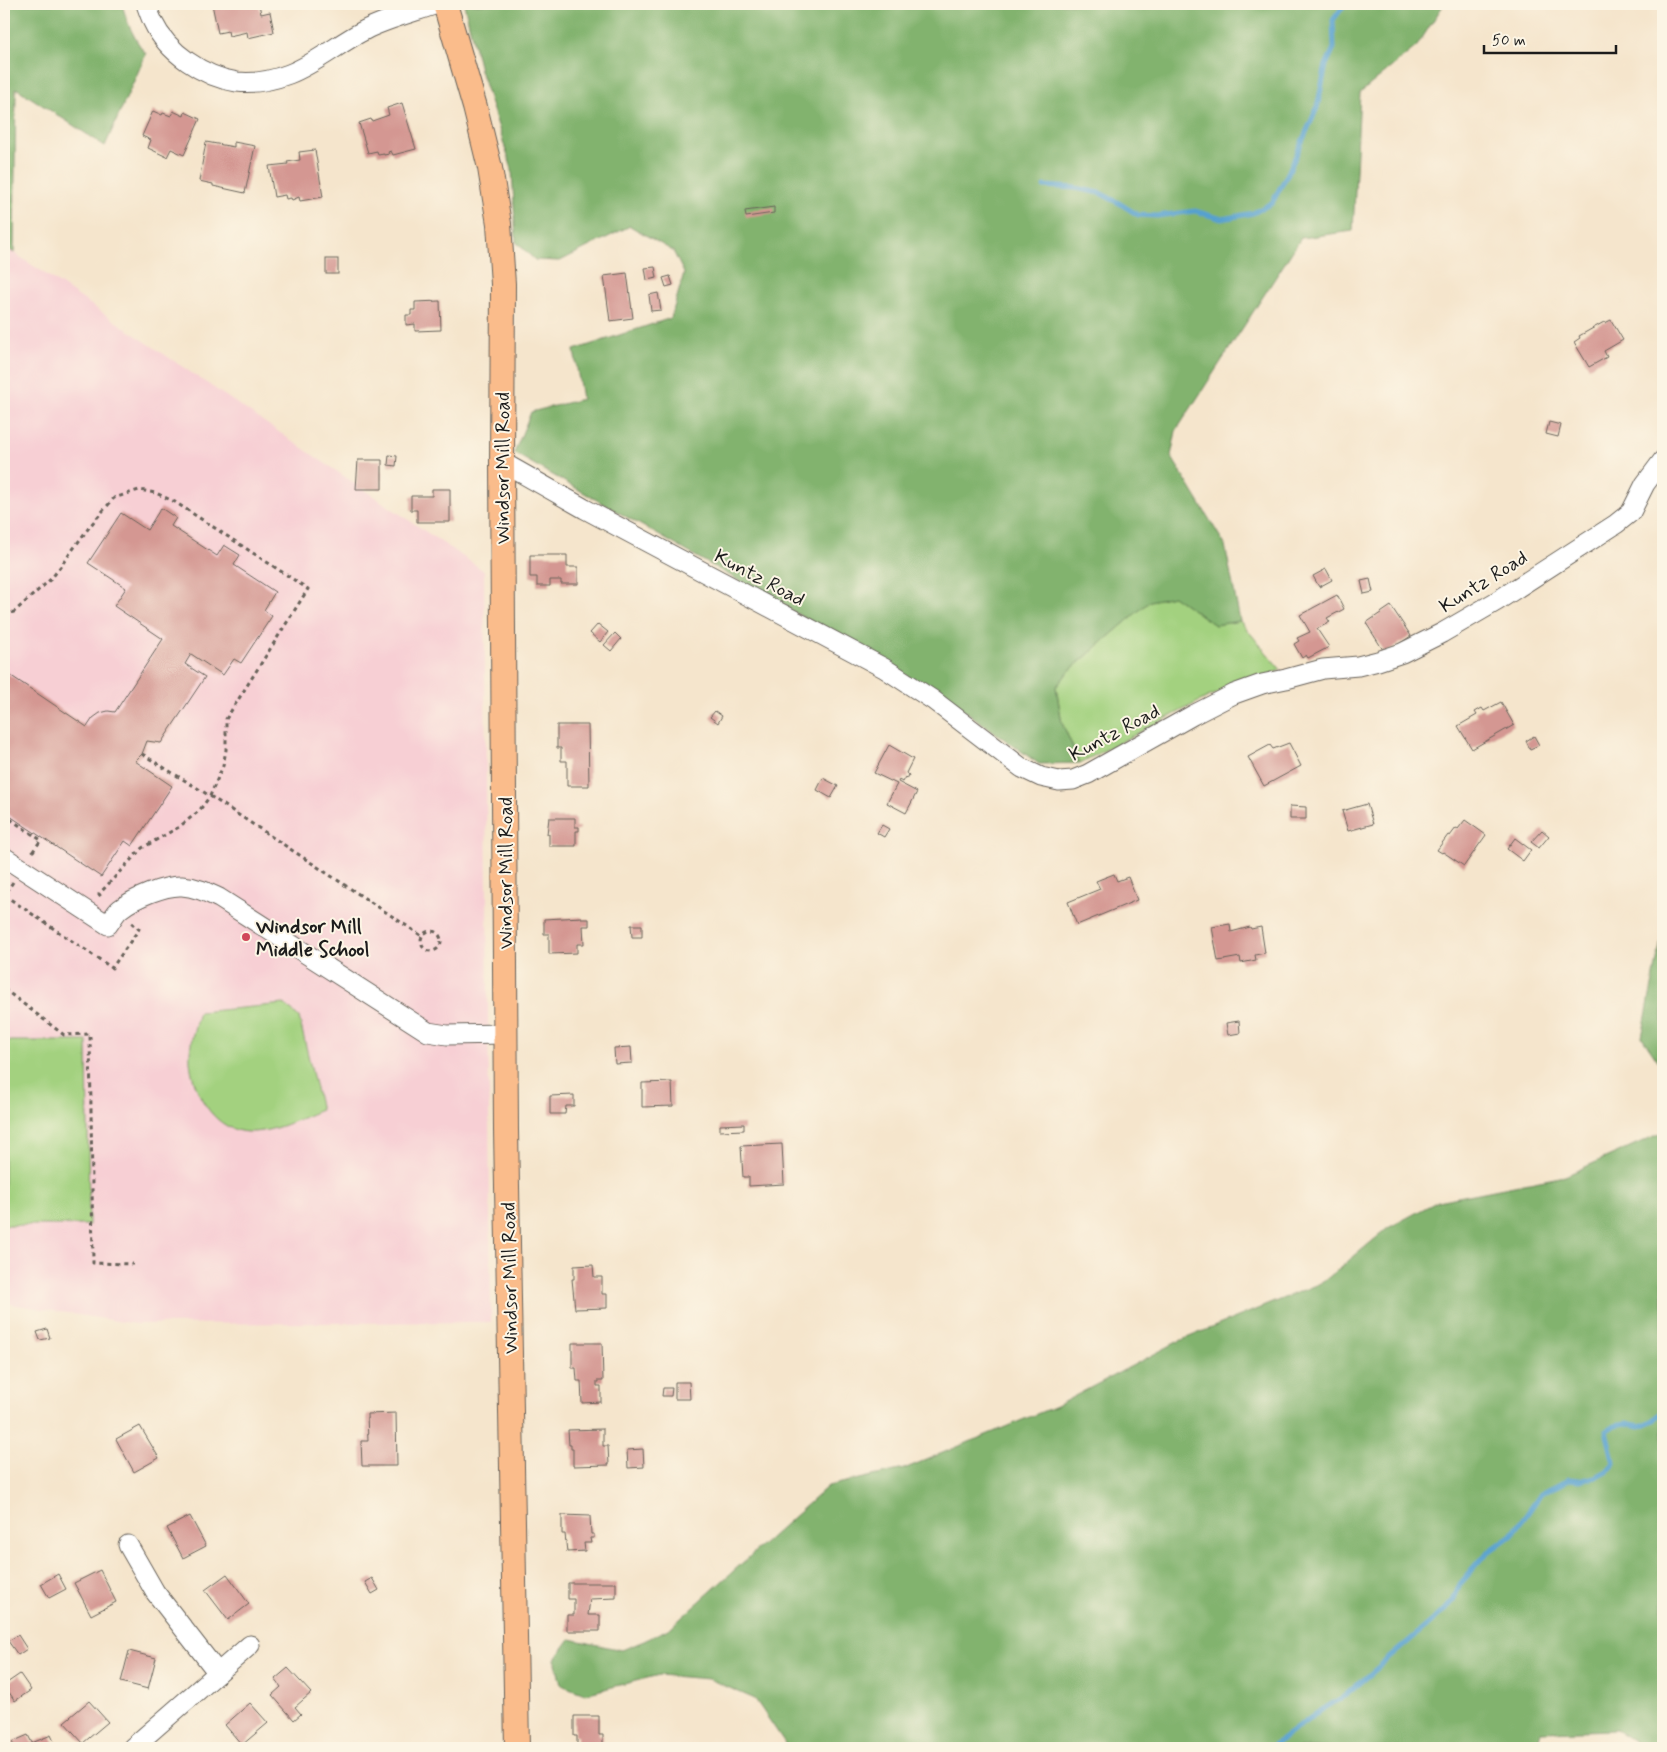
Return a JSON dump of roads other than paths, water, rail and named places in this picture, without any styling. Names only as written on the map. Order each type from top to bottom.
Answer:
[{"type":"main road","name":"Windsor Mill Road","points":[[445,4],[475,107],[490,168],[499,224],[503,284],[502,462],[506,1034],[517,1748]]},
{"type":"street","points":[[146,4],[153,22],[165,41],[186,61],[213,75],[236,82],[271,80],[290,74],[321,58],[366,29],[437,4]]},
{"type":"street","name":"Kuntz Road","points":[[502,462],[585,509],[884,668],[933,700],[1022,768],[1042,777],[1059,781],[1073,780],[1088,774],[1234,694],[1262,684],[1322,669],[1358,666],[1378,661],[1402,653],[1442,633],[1496,601],[1616,524],[1631,512],[1645,484],[1663,460]]},
{"type":"street","points":[[4,857],[108,925],[118,910],[133,901],[160,890],[180,886],[199,889],[219,898],[428,1032],[447,1035],[506,1034]]},
{"type":"street","points":[[128,1545],[155,1592],[218,1673]]},
{"type":"street","points":[[132,1748],[250,1645]]},
{"type":"waterway","points":[[1044,186],[1075,188],[1100,193],[1138,215],[1157,216],[1195,211],[1222,219],[1253,213],[1272,203],[1288,173],[1317,108],[1326,65],[1334,48],[1333,20],[1345,4]]},
{"type":"waterway","points":[[1270,1748],[1317,1713],[1346,1695],[1445,1610],[1453,1601],[1460,1584],[1487,1553],[1512,1535],[1541,1494],[1568,1480],[1579,1481],[1596,1477],[1607,1471],[1614,1463],[1606,1431],[1615,1425],[1626,1423],[1640,1426],[1654,1420],[1663,1411]]},
{"type":"place","name":"Windsor Mill Middle School","points":[[246,937]]}]
